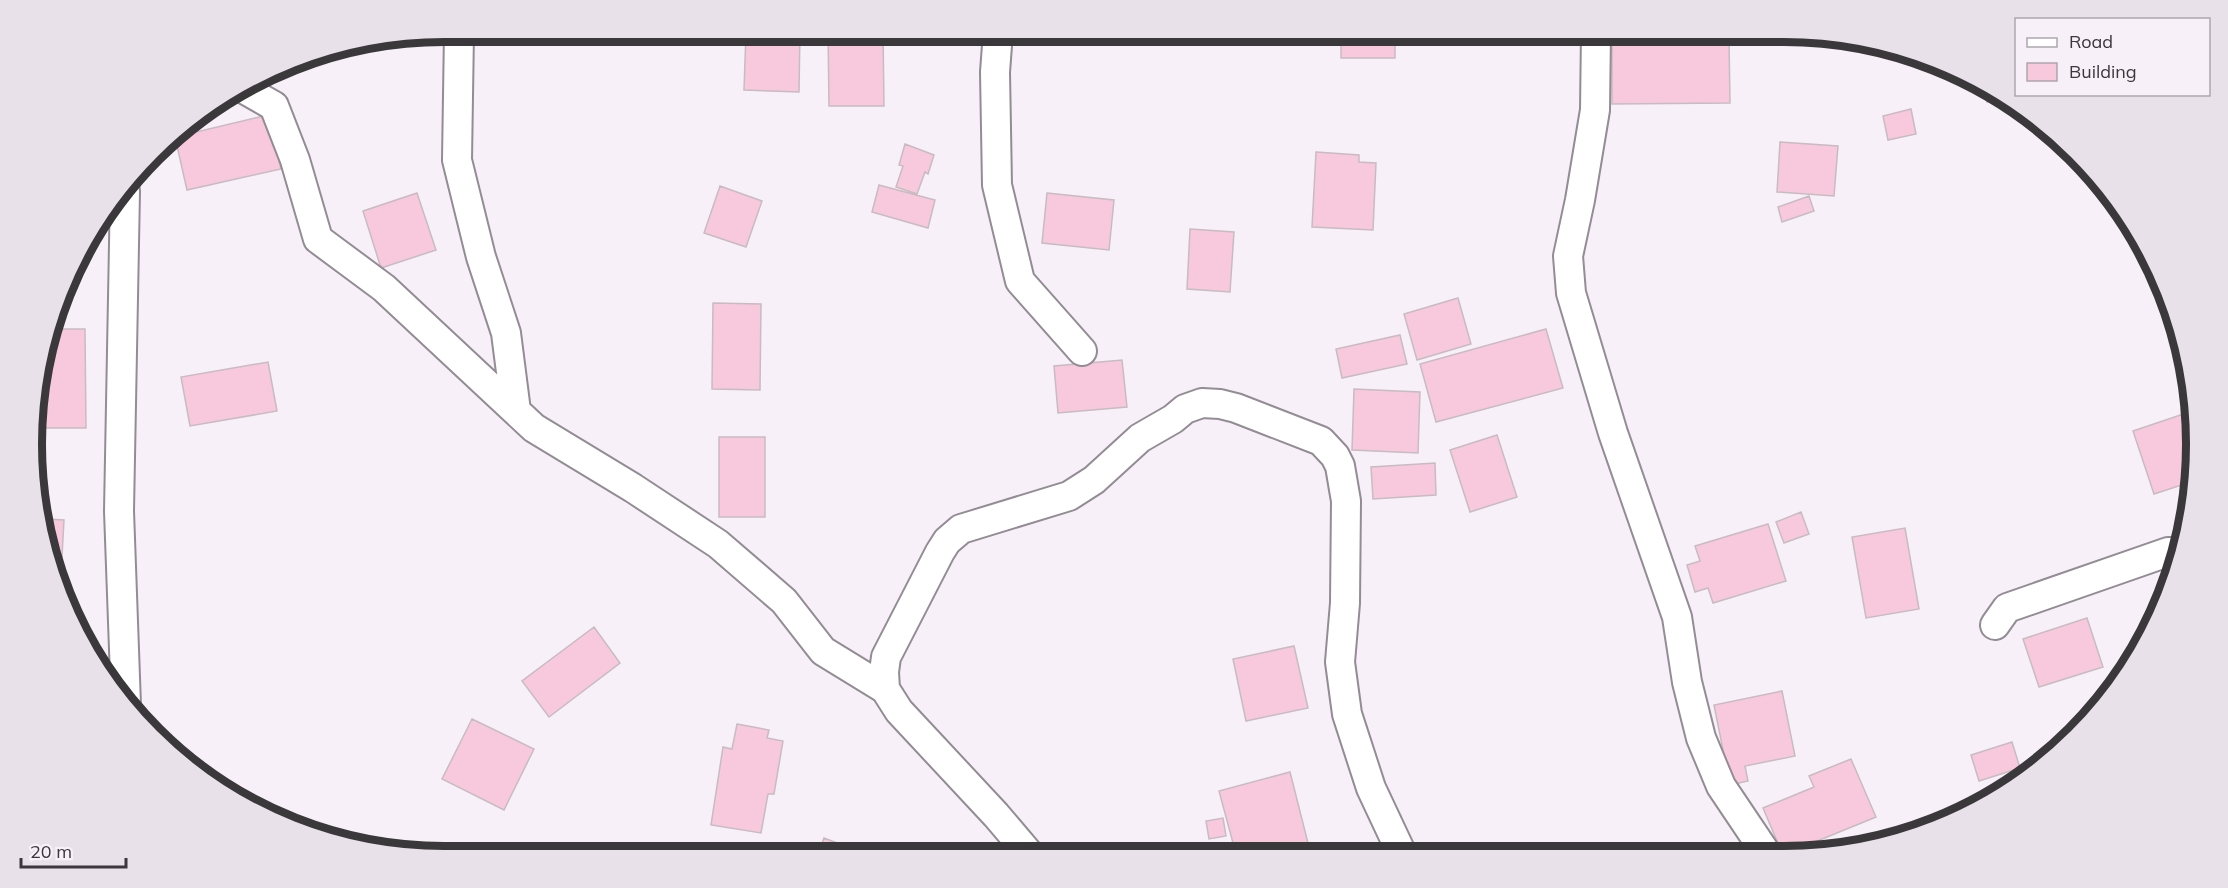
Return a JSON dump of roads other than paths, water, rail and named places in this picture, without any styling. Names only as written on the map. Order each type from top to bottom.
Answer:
[{"type":"street","points":[[459,42],[457,160],[481,256],[506,333],[516,411]]},
{"type":"street","points":[[997,42],[995,72],[997,185],[1020,281],[1082,351]]},
{"type":"street","points":[[1596,42],[1595,110],[1568,256],[1571,293],[1613,433],[1677,616],[1687,682],[1701,738],[1721,786],[1761,846]]},
{"type":"street","points":[[250,92],[274,106],[295,160],[318,239],[384,288],[534,428],[633,488],[718,544],[784,601],[823,651],[885,689]]},
{"type":"street","points":[[125,199],[119,511],[125,690]]},
{"type":"street","points":[[1022,846],[898,711],[885,689],[886,657],[947,540],[961,529],[1069,496],[1094,480],[1140,438],[1173,419],[1185,409],[1202,403],[1236,408],[1322,441],[1340,466],[1344,479],[1346,524],[1346,603],[1340,662],[1347,714],[1371,788],[1398,846]]},
{"type":"street","points":[[1995,626],[2007,608],[2171,552]]}]
